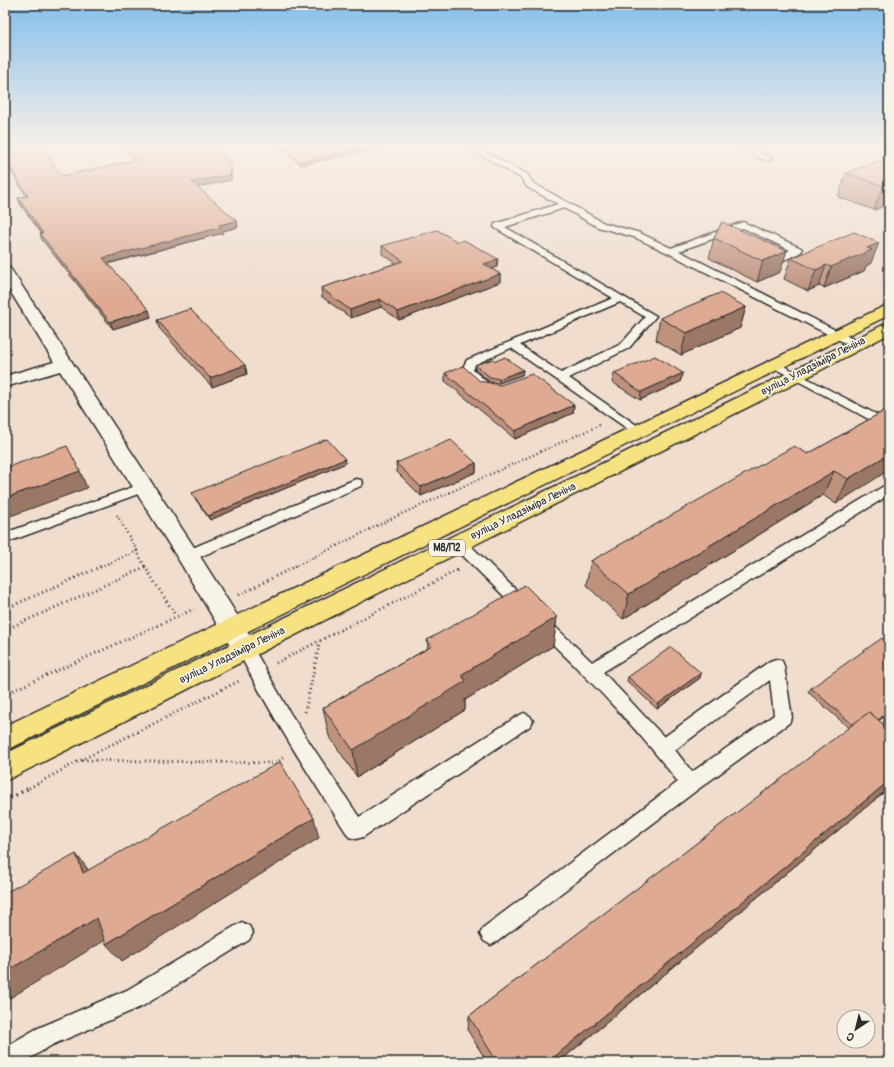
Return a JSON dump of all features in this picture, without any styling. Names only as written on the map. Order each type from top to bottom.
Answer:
[{"type":"main road","name":"вуліца Уладзіміра Леніна","points":[[5,739],[889,309]]},
{"type":"main road","name":"вуліца Уладзіміра Леніна","points":[[5,768],[796,376],[855,344],[889,328]]},
{"type":"street","points":[[5,270],[188,556],[245,649]]},
{"type":"street","points":[[5,382],[65,364]]},
{"type":"lane","points":[[550,197],[601,225],[637,235],[671,251],[855,344]]},
{"type":"lane","points":[[561,377],[625,346],[651,316],[498,226],[564,205]]},
{"type":"lane","points":[[671,251],[743,225],[798,250],[773,260],[760,253]]},
{"type":"lane","points":[[720,234],[733,240]]},
{"type":"lane","points":[[492,387],[485,386],[467,371],[471,362],[621,298]]},
{"type":"lane","points":[[512,344],[561,377],[617,418],[639,431]]},
{"type":"lane","points":[[776,365],[889,426]]},
{"type":"lane","points":[[536,376],[550,370]]},
{"type":"lane","points":[[188,556],[356,483]]},
{"type":"lane","points":[[5,538],[144,487]]},
{"type":"lane","points":[[590,671],[889,489]]},
{"type":"lane","points":[[459,543],[590,671],[662,748],[690,784]]},
{"type":"lane","points":[[245,649],[256,673],[298,743],[356,830],[524,721]]},
{"type":"lane","points":[[491,934],[690,784],[783,718],[776,666],[662,748]]},
{"type":"lane","points":[[5,1060],[44,1037],[134,998],[242,933]]},
{"type":"path","points":[[238,595],[398,516],[617,418]]},
{"type":"path","points":[[109,500],[145,567],[176,616]]},
{"type":"path","points":[[5,609],[137,551]]},
{"type":"path","points":[[5,630],[145,567]]},
{"type":"path","points":[[5,694],[199,607]]},
{"type":"path","points":[[81,760],[277,763],[298,743],[320,640]]},
{"type":"building","points":[[209,197],[237,221],[219,225],[222,227],[103,258],[149,310],[110,322],[40,234],[43,233],[18,198]]},
{"type":"building","points":[[722,222],[787,251],[763,261],[714,238]]},
{"type":"building","points":[[437,230],[458,242],[464,240],[498,259],[484,264],[500,274],[398,312],[380,299],[350,310],[321,288],[403,261],[382,246]]},
{"type":"building","points":[[854,232],[879,243],[867,248],[872,250],[831,267],[826,265],[816,270],[791,258]]},
{"type":"building","points":[[720,293],[746,307],[686,333],[660,318]]},
{"type":"building","points":[[190,309],[245,365],[210,378],[157,320]]},
{"type":"building","points":[[655,356],[683,373],[641,392],[614,373]]},
{"type":"building","points":[[505,357],[523,370],[499,379],[490,377],[475,365],[493,359],[496,361]]},
{"type":"building","points":[[463,366],[480,381],[500,385],[532,374],[574,405],[515,431],[445,373]]},
{"type":"building","points":[[889,408],[889,454],[848,479],[834,471],[629,594],[591,561],[794,446],[808,454]]},
{"type":"building","points":[[327,439],[345,459],[208,516],[192,493]]},
{"type":"building","points":[[451,440],[476,463],[421,487],[396,463]]},
{"type":"building","points":[[67,446],[80,471],[5,498],[5,468]]},
{"type":"building","points":[[525,585],[557,617],[461,675],[466,681],[353,750],[323,708],[432,646],[427,640]]},
{"type":"building","points":[[882,638],[889,643],[889,711],[878,720],[869,712],[853,725],[811,688]]},
{"type":"building","points":[[671,647],[701,673],[658,704],[628,677]]},
{"type":"building","points":[[869,712],[889,729],[889,781],[548,1062],[497,1062],[469,1016]]},
{"type":"building","points":[[280,762],[314,818],[106,944],[97,918],[5,972],[5,893],[76,854],[83,873]]}]
